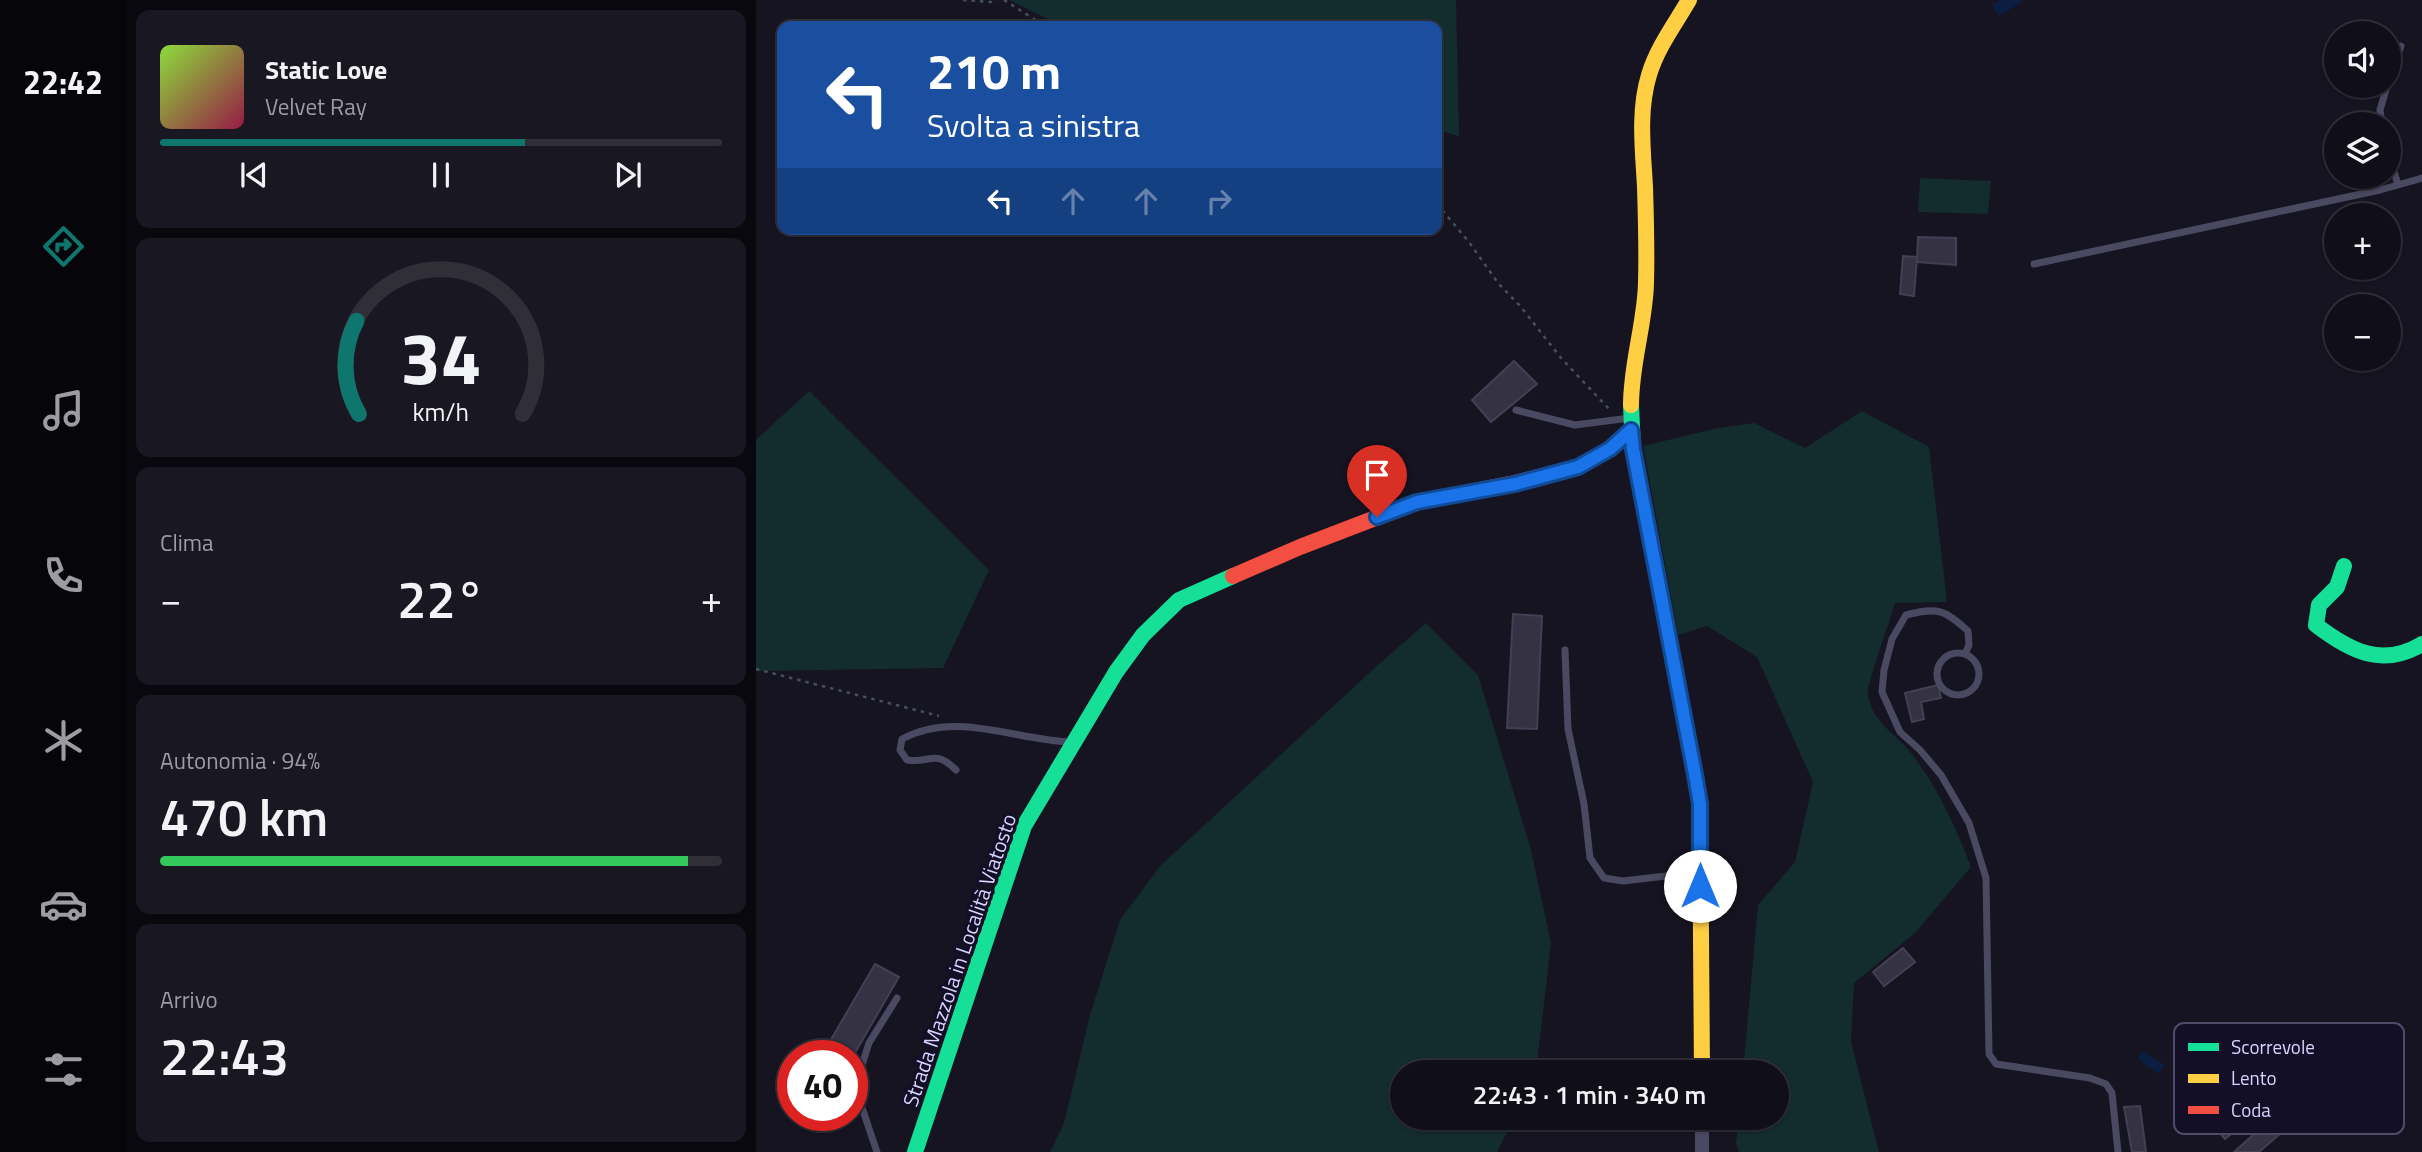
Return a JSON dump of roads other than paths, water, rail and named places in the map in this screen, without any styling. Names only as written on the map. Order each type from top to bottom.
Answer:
[{"type":"street","points":[[1689,0],[1659,51],[1649,75],[1644,100],[1642,129],[1647,233],[1646,287],[1633,365],[1628,422],[1700,804],[1702,1060]]},
{"type":"street","name":"Strada Mazzola in Località Viatosto","points":[[915,1152],[1024,826],[1116,672],[1143,635],[1179,600],[1300,547],[1417,502],[1515,484],[1578,467],[1610,449],[1628,422]]},
{"type":"street","points":[[2344,566],[2337,587],[2319,605],[2316,625],[2335,641],[2377,657],[2400,655],[2422,644]]},
{"type":"street","points":[[1702,1130],[1702,1152]]},
{"type":"lane","points":[[2401,184],[2422,178]]},
{"type":"lane","points":[[2034,264],[2380,189]]},
{"type":"lane","points":[[1516,410],[1575,425],[1628,422]]},
{"type":"lane","points":[[1965,654],[1969,645],[1968,631],[1950,615],[1928,609],[1906,615],[1892,639],[1884,670],[1882,692],[1900,732],[1941,775],[1969,823],[1986,878],[1989,1054],[1996,1064],[2090,1078],[2106,1084],[2112,1093],[2118,1152]]},
{"type":"lane","points":[[1565,650],[1567,729],[1584,804],[1591,858],[1604,878],[1623,881],[1700,872]]},
{"type":"lane","points":[[1950,654],[1965,654],[1976,663],[1979,678],[1972,691],[1958,696],[1944,691],[1936,678],[1939,664],[1950,654]]},
{"type":"lane","points":[[956,770],[937,758],[907,761],[900,750],[902,739],[913,733],[954,726],[981,727],[1046,741],[1074,742]]},
{"type":"lane","points":[[877,1152],[855,1087],[869,1043],[897,998]]},
{"type":"water","points":[[2000,0],[2022,2],[1999,16],[1992,5]]},
{"type":"water","points":[[2142,1051],[2165,1065],[2158,1074],[2138,1059]]}]
